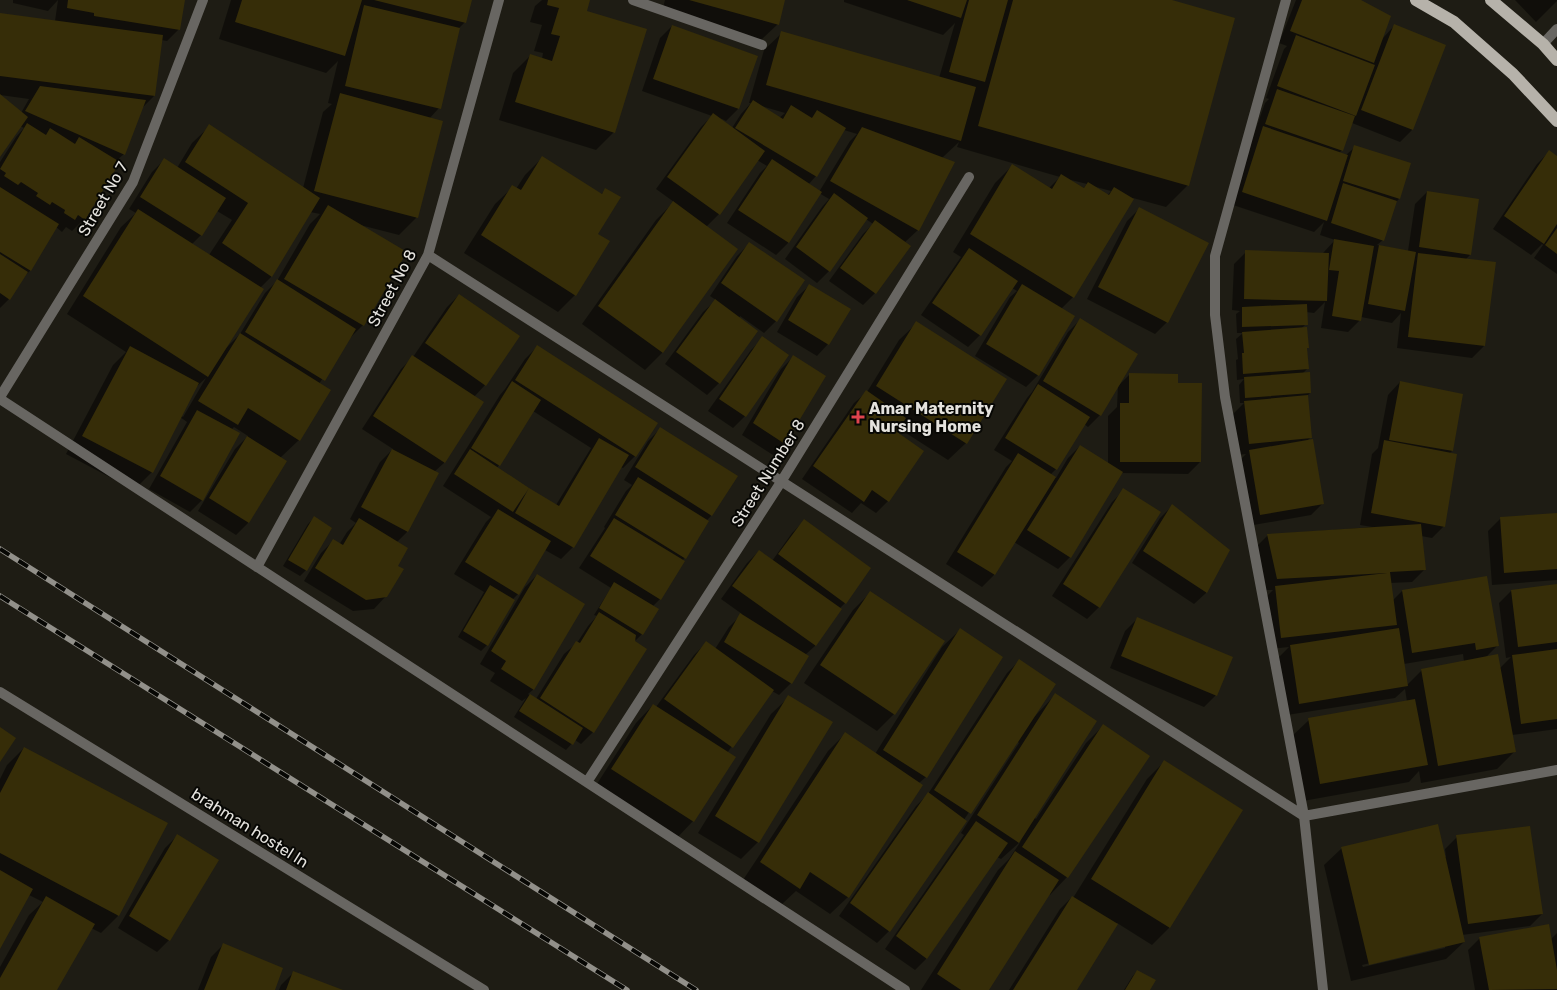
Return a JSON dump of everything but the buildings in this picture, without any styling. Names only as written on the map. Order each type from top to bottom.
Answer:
[{"type":"main road","points":[[1416,0],[1454,22],[1514,74],[1557,121]]},
{"type":"main road","points":[[1491,0],[1543,44],[1557,60]]},
{"type":"street","name":"Street No 7","points":[[0,398],[133,182],[203,0]]},
{"type":"street","name":"Street No 8","points":[[257,567],[428,255],[500,0]]},
{"type":"street","points":[[633,0],[762,45]]},
{"type":"street","points":[[1286,0],[1215,256],[1215,315],[1225,397],[1304,816],[1324,990]]},
{"type":"street","points":[[1543,44],[1557,29]]},
{"type":"street","name":"Street Number 8","points":[[587,782],[781,482],[970,177]]},
{"type":"street","points":[[428,255],[1304,816],[1557,770]]},
{"type":"street","points":[[0,398],[905,990]]},
{"type":"street","name":"brahman hostel ln","points":[[0,692],[484,990]]},
{"type":"railway","points":[[0,549],[696,990]]},
{"type":"railway","points":[[0,596],[627,990]]},
{"type":"place","name":"Amar Maternity Nursing Home","points":[[858,417]]}]
